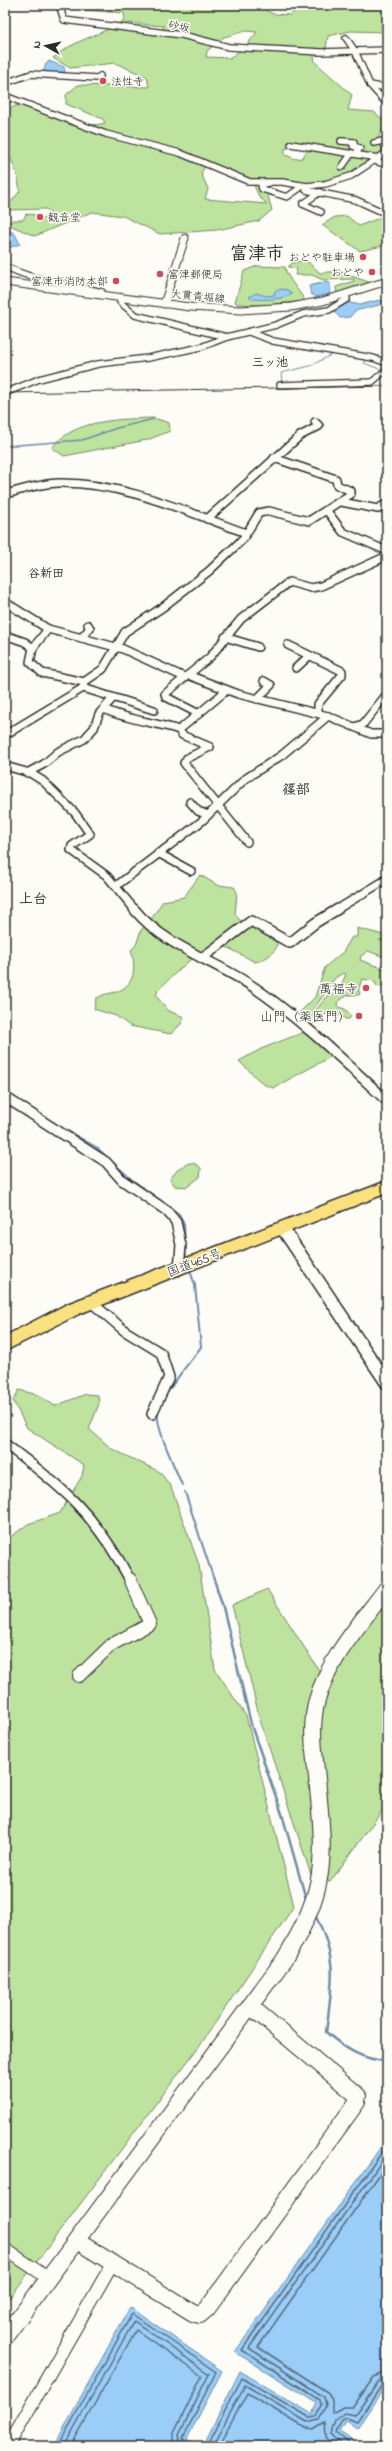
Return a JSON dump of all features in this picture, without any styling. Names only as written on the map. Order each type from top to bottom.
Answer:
[{"type":"highway","name":"国道465号","points":[[5,1344],[24,1332],[91,1302],[283,1229],[387,1187]]},
{"type":"street","name":"砂坂","points":[[59,5],[64,20],[174,34],[223,46],[252,49],[355,51],[387,50]]},
{"type":"street","points":[[346,38],[355,51],[370,85],[387,104]]},
{"type":"street","points":[[252,49],[253,46],[260,42]]},
{"type":"street","points":[[5,83],[31,74],[97,78],[100,76]]},
{"type":"street","points":[[370,85],[387,88]]},
{"type":"street","points":[[380,95],[387,97]]},
{"type":"street","points":[[5,96],[106,134],[180,153],[250,182],[282,182],[356,200],[387,214]]},
{"type":"street","points":[[374,143],[387,140]]},
{"type":"street","points":[[341,141],[354,142],[353,146],[360,148],[342,167]]},
{"type":"street","points":[[291,144],[354,153],[377,159],[387,165]]},
{"type":"street","points":[[300,188],[287,197],[262,189],[261,184],[266,183],[306,188],[342,180],[387,152]]},
{"type":"street","points":[[320,192],[303,204],[321,212]]},
{"type":"street","points":[[164,304],[185,238]]},
{"type":"street","points":[[5,266],[48,283],[73,284],[102,292],[102,294]]},
{"type":"street","name":"大貫青堀線","points":[[5,282],[210,309],[258,309],[298,305],[345,296],[387,281]]},
{"type":"street","points":[[5,393],[39,379],[73,372],[98,364],[148,358],[211,344],[227,337],[276,325],[303,314],[329,310],[347,299],[345,296]]},
{"type":"street","points":[[122,297],[120,302],[135,315],[227,337]]},
{"type":"street","points":[[249,332],[273,341],[367,357],[387,363]]},
{"type":"street","points":[[280,385],[372,382],[387,368]]},
{"type":"street","points":[[206,519],[300,436],[319,426],[315,422]]},
{"type":"street","points":[[5,735],[82,689],[103,669],[125,632],[197,581],[242,539],[259,513],[263,511],[284,514],[309,521],[341,502],[351,494],[351,491],[337,485],[336,479],[274,458]]},
{"type":"street","points":[[5,494],[57,481],[121,491],[246,533]]},
{"type":"street","points":[[341,502],[371,508],[386,506]]},
{"type":"street","points":[[327,511],[343,532],[387,551]]},
{"type":"street","points":[[200,714],[165,696],[186,676],[210,657],[241,619],[286,583],[294,582],[311,588],[321,586],[387,556]]},
{"type":"street","points":[[5,602],[48,629],[132,652],[161,662],[186,676],[256,699],[318,713],[377,735],[387,734]]},
{"type":"street","points":[[81,638],[90,628],[88,625]]},
{"type":"street","points":[[48,629],[33,648],[30,662],[42,673],[82,689],[154,710]]},
{"type":"street","points":[[5,636],[25,642],[33,648]]},
{"type":"street","points":[[226,638],[258,647]]},
{"type":"street","points":[[288,645],[340,669],[343,673],[318,704],[318,713]]},
{"type":"street","points":[[296,668],[309,656]]},
{"type":"street","points":[[256,699],[271,685],[264,681]]},
{"type":"street","points":[[179,730],[227,690]]},
{"type":"street","points":[[355,727],[363,724],[387,694]]},
{"type":"street","points":[[27,773],[44,764],[62,750],[80,742],[94,728],[104,709],[113,698]]},
{"type":"street","points":[[104,709],[119,716],[154,722],[179,730],[182,735],[210,747],[183,762],[247,842]]},
{"type":"street","points":[[116,886],[208,815],[245,779],[282,755],[328,716]]},
{"type":"street","points":[[5,766],[36,776],[46,784],[88,829],[90,834],[87,838],[72,846],[70,850],[97,868],[116,886],[145,922],[163,938],[244,981],[269,999],[335,1052],[387,1101]]},
{"type":"street","points":[[190,802],[198,810],[208,815]]},
{"type":"street","points":[[158,853],[191,871]]},
{"type":"street","points":[[202,958],[251,921],[290,943],[315,923],[387,879]]},
{"type":"street","points":[[5,1097],[106,1162],[122,1180],[167,1211],[176,1222],[185,1266]]},
{"type":"street","points":[[283,1229],[387,1383]]},
{"type":"street","points":[[91,1302],[125,1331],[162,1353],[169,1377],[152,1414]]},
{"type":"street","points":[[5,1444],[53,1480],[94,1522],[132,1581],[150,1624],[111,1645],[79,1676]]},
{"type":"street","points":[[5,2337],[284,1960],[314,1909],[322,1879],[324,1842],[312,1729],[317,1701],[328,1672],[387,1588]]},
{"type":"street","points":[[77,2241],[193,2313],[200,2315],[207,2309],[357,2102],[358,2096],[250,2006]]},
{"type":"street","points":[[5,2249],[48,2278]]},
{"type":"street","points":[[8,2446],[112,2264]]},
{"type":"green space","points":[[78,5],[263,5],[264,9],[273,14],[290,15],[301,5],[387,5],[387,32],[351,31],[328,36],[326,48],[313,50],[315,62],[352,95],[348,110],[374,112],[386,122],[376,142],[384,150],[359,174],[308,183],[263,179],[272,210],[259,221],[217,230],[160,234],[123,216],[92,212],[35,236],[7,224],[13,220],[23,220],[26,214],[36,215],[37,219],[41,220],[50,215],[50,212],[46,209],[7,210],[10,203],[20,191],[17,174],[5,145],[5,113],[15,106],[26,105],[39,107],[66,118],[92,125],[105,123],[103,119],[66,104],[66,95],[78,85],[149,87],[147,77],[115,63],[70,68],[53,58],[69,47],[125,20],[124,13],[83,10]],"holes":[[[128,23],[164,26],[160,33],[123,27]],[[245,31],[257,32],[246,46],[230,58],[206,57],[207,51],[224,37]],[[294,146],[311,150],[308,150],[302,158],[296,159],[285,155],[285,149]],[[206,165],[223,174],[253,183],[259,197],[267,204],[205,199],[208,189],[201,173]]]},
{"type":"green space","points":[[387,215],[387,245],[360,251],[322,225],[335,217],[347,216],[359,226]]},
{"type":"green space","points":[[306,260],[320,273],[338,271],[371,283],[337,294],[336,287],[354,281],[354,279],[323,280],[312,275],[295,275],[297,268],[288,267],[292,263]]},
{"type":"green space","points":[[257,266],[285,267],[288,275],[305,301],[264,305],[237,304],[235,302],[244,271]]},
{"type":"green space","points":[[154,418],[169,423],[170,431],[147,440],[64,456],[52,448],[61,438],[72,431],[85,426],[113,420]]},
{"type":"green space","points":[[200,875],[217,885],[234,887],[237,892],[235,915],[241,921],[262,930],[277,943],[273,953],[262,960],[255,962],[225,946],[214,945],[188,962],[158,990],[156,996],[169,1011],[184,1017],[181,1024],[171,1034],[130,1026],[116,1016],[94,1009],[96,999],[98,997],[123,989],[131,980],[134,963],[131,950],[136,945],[141,930],[148,924],[163,901],[184,897]]},
{"type":"green space","points":[[357,928],[387,936],[387,940],[379,940],[387,943],[387,958],[368,951],[361,956],[360,960],[387,970],[387,983],[380,987],[377,986],[374,981],[362,979],[358,991],[360,992],[359,995],[347,995],[337,1003],[338,1007],[345,1009],[351,1016],[349,1019],[346,1019],[332,1011],[307,1027],[304,1025],[324,1000],[342,983],[346,974],[343,973],[335,978],[307,1019],[303,1020],[296,1016],[315,997],[325,967],[343,952],[352,937],[357,937]]},
{"type":"green space","points":[[304,1032],[334,1055],[273,1088],[263,1084],[239,1061],[261,1049]]},
{"type":"green space","points":[[189,1163],[194,1163],[201,1168],[200,1177],[187,1187],[175,1186],[170,1179],[179,1168]]},
{"type":"green space","points":[[19,1390],[38,1395],[55,1406],[86,1394],[98,1395],[99,1404],[89,1429],[112,1449],[160,1472],[171,1487],[199,1565],[215,1669],[246,1716],[294,1906],[203,2041],[5,2304],[5,1541],[28,1524],[60,1513],[82,1476],[84,1465],[27,1428],[13,1401]]},
{"type":"green space","points":[[387,1584],[387,1804],[330,1882],[312,1878],[260,1720],[232,1605],[267,1589],[320,1672]]},
{"type":"water","points":[[49,61],[64,67],[65,72],[43,73],[46,64]]},
{"type":"water","points":[[5,228],[15,234],[20,244],[5,249]]},
{"type":"water","points":[[326,282],[330,283],[330,294],[316,297],[311,294],[309,286]]},
{"type":"water","points":[[282,289],[288,290],[292,294],[289,296],[270,299],[252,299],[249,297],[256,293],[266,296],[274,295],[275,291]]},
{"type":"water","points":[[379,300],[387,303],[355,311],[350,317],[340,318],[333,310],[346,302],[360,305]]},
{"type":"water","points":[[387,2138],[387,2384],[357,2428],[346,2421],[340,2432],[353,2441],[352,2446],[203,2446],[240,2371],[312,2414],[317,2403],[235,2352]]},
{"type":"water","points":[[130,2307],[222,2371],[187,2439],[196,2446],[54,2446]]},
{"type":"waterway","points":[[282,383],[281,373],[310,366],[335,353]]},
{"type":"waterway","points":[[367,358],[364,363],[382,370]]},
{"type":"waterway","points":[[5,446],[82,440],[117,428],[154,419]]},
{"type":"waterway","points":[[52,1122],[96,1147],[131,1179],[179,1214],[184,1225],[186,1260]]},
{"type":"waterway","points":[[182,1485],[163,1438],[158,1419],[158,1412],[170,1388],[201,1347],[195,1285],[189,1268]]},
{"type":"waterway","points":[[185,1492],[214,1580]]},
{"type":"waterway","points":[[214,1579],[223,1607],[252,1728],[282,1814],[306,1899]]},
{"type":"waterway","points":[[315,1915],[323,1931],[331,1959],[332,1972],[326,2032],[347,2048],[361,2056],[387,2061]]},
{"type":"railway","points":[[5,393],[387,386]]},
{"type":"place","name":"法性寺","points":[[103,81]]},
{"type":"place","name":"観音堂","points":[[40,217]]},
{"type":"place","name":"おどや駐車場","points":[[363,257]]},
{"type":"place","name":"おどや","points":[[372,272]]},
{"type":"place","name":"富津郵便局","points":[[160,274]]},
{"type":"place","name":"富津市消防本部","points":[[116,281]]},
{"type":"place","name":"萬福寺","points":[[366,988]]},
{"type":"place","name":"山門（薬医門）","points":[[359,1016]]},
{"type":"district","name":"富津市","points":[[257,253]]},
{"type":"district","name":"三ッ池","points":[[270,362]]},
{"type":"district","name":"谷新田","points":[[46,573]]},
{"type":"district","name":"篠部","points":[[296,789]]},
{"type":"district","name":"上台","points":[[33,898]]}]
